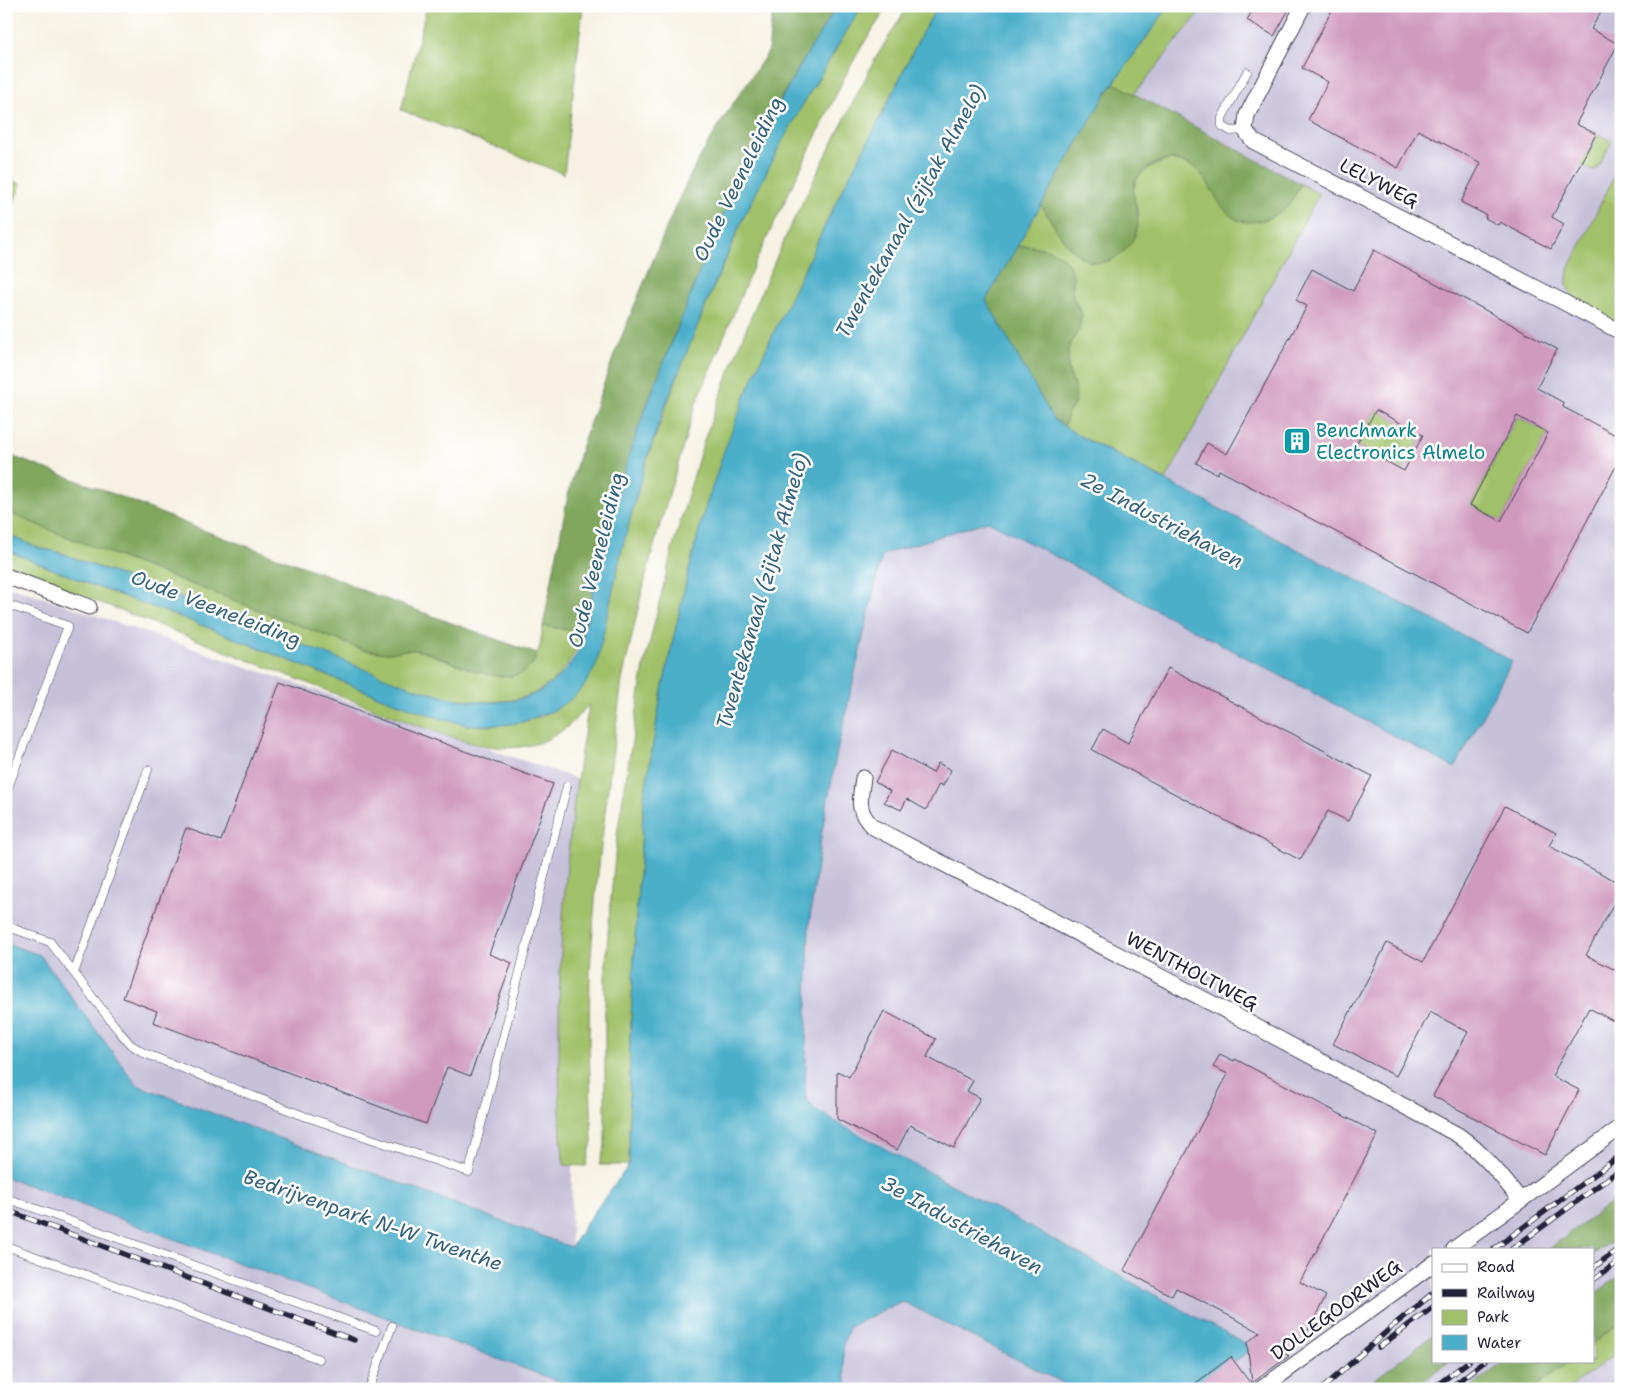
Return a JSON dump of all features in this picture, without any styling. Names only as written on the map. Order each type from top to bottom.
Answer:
[{"type":"street","points":[[1245,130],[1247,115],[1303,6]]},
{"type":"street","name":"LELYWEG","points":[[1245,130],[1253,141],[1621,332]]},
{"type":"street","points":[[6,576],[89,607]]},
{"type":"street","name":"WENTHOLTWEG","points":[[863,778],[860,799],[863,818],[873,827],[1240,1018],[1458,1135],[1488,1161],[1520,1200]]},
{"type":"street","points":[[1455,1248],[1621,1127]]},
{"type":"street","name":"DOLLEGOORWEG","points":[[1261,1389],[1432,1265]]},
{"type":"lane","points":[[1245,130],[1231,131],[1222,126],[1222,118],[1247,72]]},
{"type":"lane","points":[[6,604],[68,626],[6,793]]},
{"type":"lane","points":[[74,973],[148,770]]},
{"type":"lane","points":[[6,926],[50,942],[118,1030],[130,1044],[144,1053],[304,1116],[469,1172],[567,786]]},
{"type":"lane","points":[[6,1198],[376,1331]]},
{"type":"lane","points":[[6,1246],[319,1359]]},
{"type":"lane","points":[[369,1389],[392,1326]]},
{"type":"shaded area","points":[[1189,6],[1621,6],[1621,1389],[803,1389],[772,912],[918,381],[1075,146]]},
{"type":"shaded area","points":[[6,585],[577,779],[571,1247],[635,1389],[6,1389]]},
{"type":"green space","points":[[427,6],[583,6],[564,174],[401,110]]},
{"type":"green space","points":[[773,6],[837,6],[783,94],[707,254],[643,415],[613,511],[583,632],[543,626],[568,495],[582,445],[614,355],[675,207],[697,162],[724,117],[768,52]]},
{"type":"green space","points":[[862,6],[888,6],[845,76],[753,267],[695,406],[640,600],[622,680],[595,900],[590,969],[589,1045],[592,1142],[586,1166],[564,1165],[560,1124],[560,967],[570,836],[589,705],[567,727],[548,739],[528,746],[508,748],[468,742],[408,722],[6,566],[6,550],[94,586],[191,621],[388,700],[440,718],[467,725],[489,726],[522,722],[543,716],[596,666],[621,553],[643,471],[685,355],[742,221],[780,145]]},
{"type":"green space","points":[[908,6],[938,6],[923,31],[841,192],[765,351],[744,399],[703,515],[661,695],[644,799],[630,1040],[629,1165],[599,1165],[605,1146],[605,977],[617,835],[644,666],[672,550],[704,440],[763,288],[790,227],[875,59]]},
{"type":"green space","points":[[1169,6],[1205,6],[1134,94],[1114,83]]},
{"type":"green space","points":[[1114,83],[1301,184],[1288,207],[1273,216],[1244,222],[1232,217],[1223,208],[1199,171],[1187,163],[1171,160],[1161,161],[1142,173],[1134,185],[1133,191],[1138,222],[1136,233],[1129,245],[1115,258],[1102,262],[1090,262],[1080,256],[1062,238],[1041,205],[1105,95]]},
{"type":"green space","points":[[1598,134],[1610,140],[1611,144],[1596,170],[1593,171],[1581,165]]},
{"type":"green space","points":[[1171,160],[1196,168],[1241,221],[1262,220],[1277,214],[1290,202],[1301,184],[1319,194],[1166,480],[1064,426],[1069,412],[1074,405],[1074,385],[1068,369],[1068,348],[1079,329],[1082,314],[1072,296],[1073,278],[1071,269],[1034,246],[1017,246],[1041,205],[1072,249],[1090,260],[1101,263],[1139,215],[1134,187],[1139,176],[1154,165]]},
{"type":"green space","points":[[1621,162],[1621,324],[1575,299],[1567,285],[1567,279],[1568,271]]},
{"type":"green space","points":[[6,178],[21,184],[6,223]]},
{"type":"green space","points":[[1017,246],[1044,248],[1052,251],[1065,260],[1073,277],[1073,297],[1082,314],[1079,329],[1068,348],[1068,369],[1076,394],[1074,405],[1069,412],[1064,426],[1053,419],[985,300]]},
{"type":"green space","points":[[1376,410],[1423,435],[1403,470],[1357,445]]},
{"type":"green space","points":[[1517,417],[1548,433],[1501,521],[1471,505]]},
{"type":"green space","points":[[6,454],[119,496],[197,528],[341,580],[364,591],[537,654],[536,657],[532,664],[522,673],[509,676],[495,676],[416,650],[387,653],[364,650],[65,536],[6,512]]},
{"type":"green space","points":[[6,512],[364,650],[389,653],[405,649],[422,651],[467,668],[532,665],[540,646],[543,626],[583,632],[572,658],[564,669],[543,688],[518,699],[504,701],[452,698],[402,684],[58,552],[39,548],[6,534]]},
{"type":"green space","points":[[1621,1195],[1621,1234],[1594,1254],[1594,1248],[1550,1248]]},
{"type":"green space","points":[[1621,1275],[1621,1322],[1594,1342],[1594,1294]]},
{"type":"green space","points":[[1621,1322],[1621,1349],[1569,1389],[1533,1389],[1568,1362],[1594,1362],[1594,1342]]},
{"type":"green space","points":[[1432,1336],[1432,1362],[1449,1362],[1413,1389],[1362,1389]]},
{"type":"green space","points":[[1504,1362],[1568,1362],[1533,1389],[1469,1389]]},
{"type":"water","points":[[837,6],[862,6],[780,145],[742,221],[714,285],[662,414],[643,471],[621,553],[596,666],[583,688],[555,710],[522,722],[504,725],[467,725],[439,718],[388,700],[191,621],[94,586],[6,550],[6,534],[39,548],[58,552],[304,645],[389,679],[455,699],[499,702],[520,699],[539,692],[564,672],[580,646],[627,461],[652,392],[720,222],[746,165],[770,119]]},
{"type":"water","points":[[938,6],[1169,6],[1105,95],[986,300],[1053,419],[1076,434],[1512,661],[1455,768],[988,521],[887,553],[881,559],[838,747],[821,836],[809,926],[805,1095],[811,1106],[834,1121],[1253,1348],[1197,1389],[1075,1389],[902,1301],[851,1326],[844,1341],[843,1349],[848,1389],[579,1389],[6,1177],[6,943],[40,955],[137,1085],[571,1247],[588,1220],[629,1165],[630,1040],[644,799],[661,695],[703,515],[723,454],[765,351],[841,192],[923,31]]},
{"type":"building","points":[[1255,6],[1291,6],[1274,36],[1247,20]]},
{"type":"building","points":[[1334,6],[1604,6],[1591,29],[1618,44],[1576,124],[1596,134],[1552,217],[1564,224],[1551,249],[1500,222],[1498,225],[1485,218],[1486,215],[1461,202],[1481,163],[1418,130],[1398,168],[1308,120],[1328,82],[1302,68]]},
{"type":"building","name":"Benchmark Electronics Almelo","points":[[1374,250],[1557,349],[1537,388],[1564,403],[1563,407],[1621,438],[1621,457],[1527,633],[1219,470],[1217,474],[1196,463],[1207,443],[1227,454],[1307,306],[1296,300],[1312,269],[1353,291]],"holes":[[[1376,410],[1423,435],[1404,471],[1356,445]],[[1517,416],[1548,433],[1501,521],[1470,505]]]},
{"type":"building","points":[[1168,668],[1372,776],[1348,821],[1328,811],[1300,860],[1092,750],[1103,729],[1128,743]]},
{"type":"building","points":[[280,682],[553,784],[489,954],[512,963],[470,1076],[447,1067],[426,1124],[153,1022],[157,1011],[123,998],[186,828],[221,841]]},
{"type":"building","points":[[892,750],[933,773],[938,763],[951,770],[943,786],[939,784],[926,810],[907,799],[901,810],[884,802],[890,791],[875,782]]},
{"type":"building","points":[[1505,806],[1556,833],[1549,846],[1621,884],[1621,890],[1586,955],[1621,973],[1621,1025],[1589,1008],[1552,1076],[1579,1090],[1545,1155],[1433,1096],[1468,1032],[1430,1012],[1396,1076],[1333,1044],[1387,943],[1423,962]]},
{"type":"building","points":[[884,1011],[936,1039],[927,1057],[973,1081],[967,1091],[980,1098],[954,1148],[910,1125],[897,1150],[837,1119],[837,1071],[849,1077]]},
{"type":"building","points":[[1220,1054],[1234,1061],[1235,1059],[1378,1134],[1300,1282],[1326,1296],[1303,1340],[1284,1353],[1289,1356],[1252,1383],[1247,1343],[1260,1332],[1176,1288],[1172,1296],[1124,1270],[1228,1074],[1213,1067]]},
{"type":"building","points":[[1231,1357],[1251,1384],[1244,1389],[1188,1389]]},
{"type":"railway","points":[[1495,1248],[1621,1155]]},
{"type":"railway","points":[[1513,1248],[1621,1169]]},
{"type":"railway","points":[[6,1210],[354,1340]]},
{"type":"railway","points":[[1594,1267],[1621,1247]]},
{"type":"railway","points":[[1594,1279],[1621,1260]]},
{"type":"railway","points":[[1323,1388],[1432,1294]]},
{"type":"railway","points":[[1379,1347],[1432,1308]]},
{"type":"railway","points":[[1432,1389],[1468,1362]]},
{"type":"railway","points":[[1449,1389],[1484,1362]]},
{"type":"place","name":"Benchmark Electronics Almelo","points":[[1297,441]]},
{"type":"water label","name":"Oude Veeneleiding","points":[[738,179]]},
{"type":"water label","name":"Twentekanaal (zijtak Almelo)","points":[[910,211]]},
{"type":"water label","name":"2e Industriehaven","points":[[1162,520]]},
{"type":"water label","name":"Oude Veeneleiding","points":[[596,560]]},
{"type":"water label","name":"Twentekanaal (zijtak Almelo)","points":[[762,591]]},
{"type":"water label","name":"Oude Veeneleiding","points":[[216,608]]},
{"type":"water label","name":"Bedrijvenpark N-W Twenthe","points":[[373,1220]]},
{"type":"water label","name":"3e Industriehaven","points":[[962,1225]]}]
